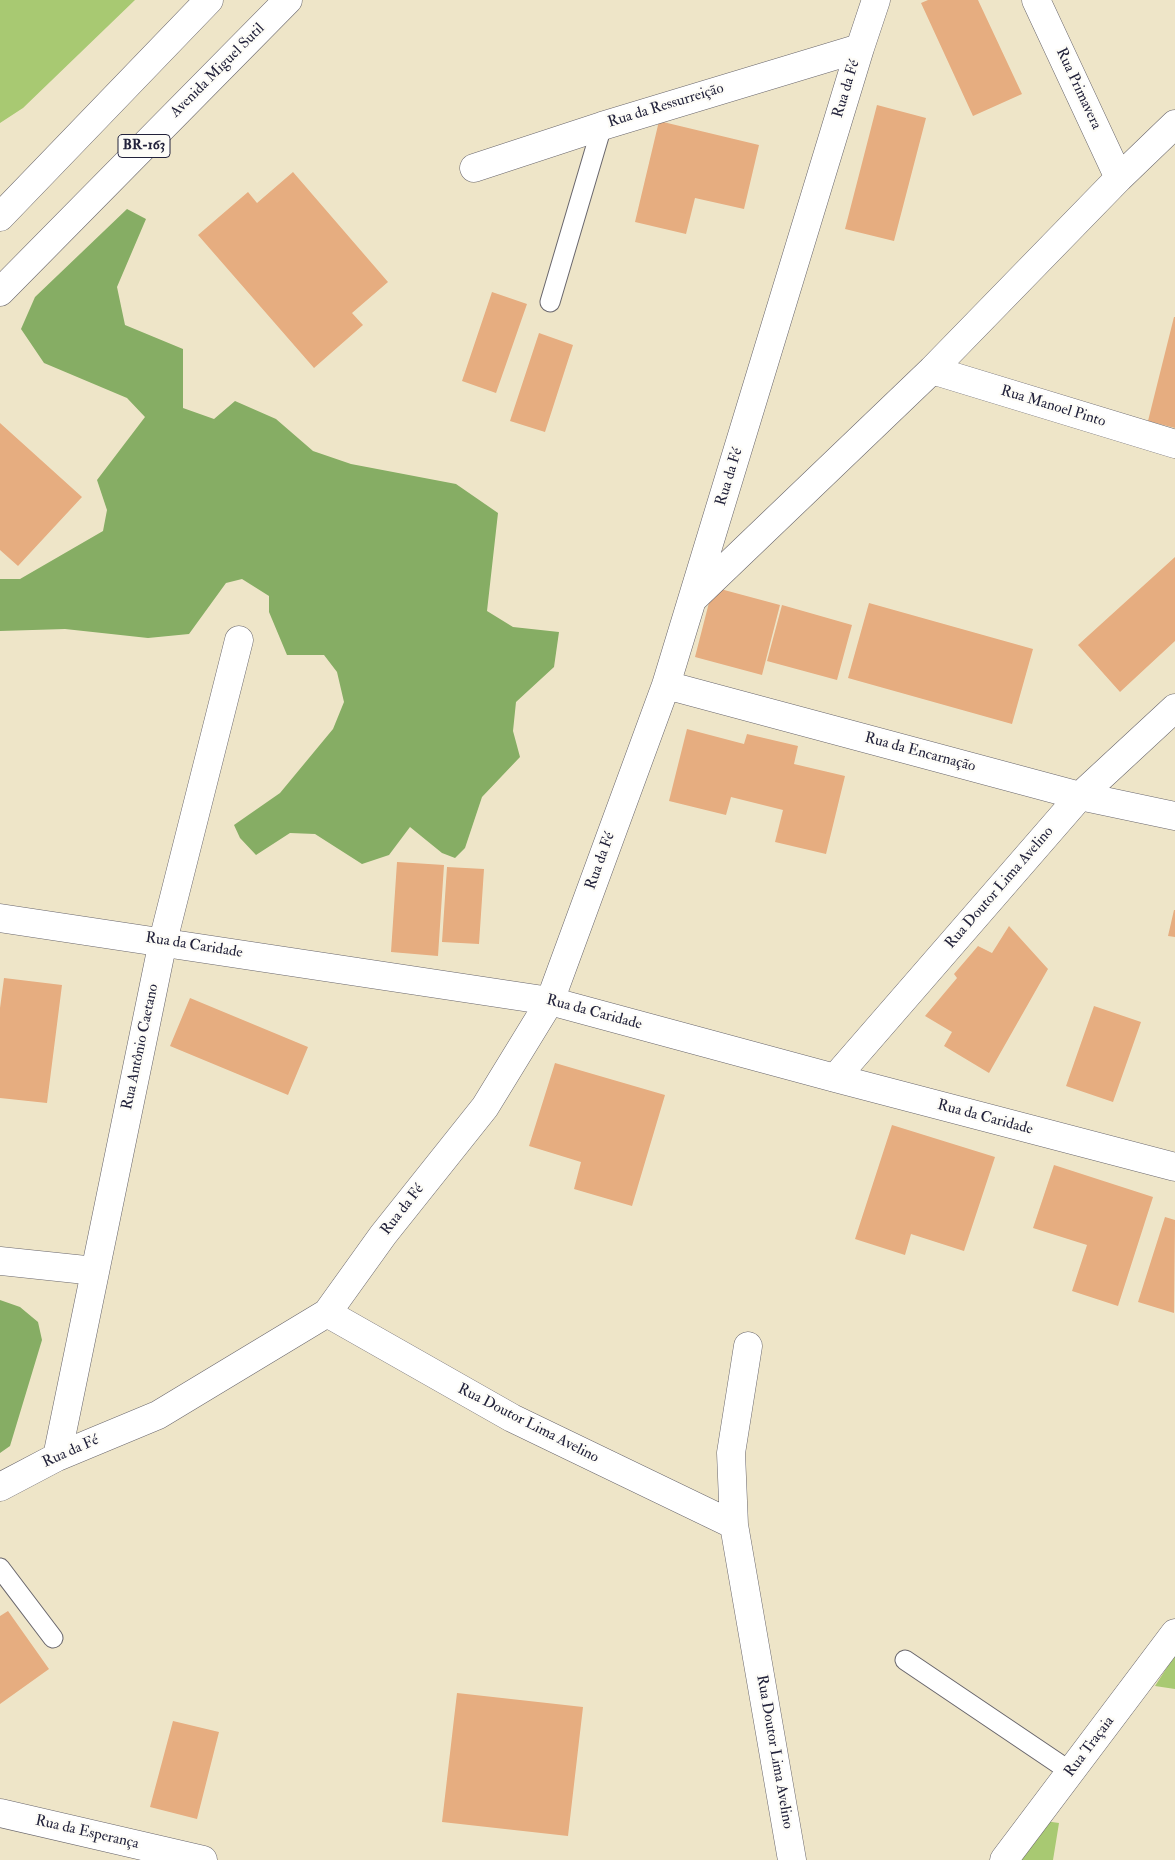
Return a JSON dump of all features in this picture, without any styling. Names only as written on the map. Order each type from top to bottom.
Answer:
[{"type":"main road","points":[[0,217],[209,0]]},
{"type":"main road","name":"Avenida Miguel Sutil","points":[[0,292],[288,0]]},
{"type":"main road","name":"Rua da Fé","points":[[0,1487],[57,1457],[158,1415],[326,1313],[485,1107],[550,1001],[666,685],[876,0]]},
{"type":"main road","name":"Rua Primavera","points":[[1036,0],[1120,178]]},
{"type":"main road","name":"Rua da Ressurreição","points":[[474,168],[602,126],[860,48]]},
{"type":"main road","points":[[693,599],[932,370],[1175,124]]},
{"type":"main road","name":"Rua Manoel Pinto","points":[[932,370],[1175,444]]},
{"type":"main road","name":"Rua Antônio Caetano","points":[[57,1457],[163,941],[238,640]]},
{"type":"main road","name":"Rua da Encarnação","points":[[666,685],[1080,796],[1175,816]]},
{"type":"main road","name":"Rua Doutor Lima Avelino","points":[[835,1078],[1080,796],[1175,708]]},
{"type":"main road","name":"Rua da Caridade","points":[[0,918],[163,941],[550,1001],[1175,1167]]},
{"type":"main road","points":[[0,1261],[95,1270]]},
{"type":"main road","name":"Rua Doutor Lima Avelino","points":[[326,1313],[512,1418],[734,1525]]},
{"type":"main road","name":"Rua Doutor Lima Avelino","points":[[748,1346],[731,1453],[734,1525],[792,1860]]},
{"type":"main road","name":"Rua Traçaia","points":[[1004,1860],[1175,1633]]},
{"type":"main road","name":"Rua da Esperança","points":[[0,1813],[204,1860]]},
{"type":"lane","points":[[550,302],[602,126]]},
{"type":"lane","points":[[0,1568],[53,1638]]},
{"type":"lane","points":[[905,1660],[1070,1772]]},
{"type":"green space","points":[[0,0],[135,0],[23,108],[0,123]]},
{"type":"green space","points":[[127,209],[146,219],[117,287],[125,325],[183,349],[183,408],[214,419],[235,401],[276,419],[313,451],[351,464],[456,484],[498,513],[487,611],[513,627],[559,632],[554,667],[516,702],[513,731],[520,757],[482,797],[465,848],[455,858],[442,853],[410,827],[389,855],[362,864],[315,834],[290,833],[256,855],[240,838],[234,825],[280,793],[333,729],[344,702],[337,672],[324,655],[287,655],[269,612],[269,596],[242,579],[226,583],[189,634],[148,638],[65,629],[0,631],[0,579],[20,579],[103,531],[107,510],[97,480],[145,417],[127,398],[44,363],[21,329],[35,297]]},
{"type":"green space","points":[[0,1300],[20,1307],[38,1322],[42,1340],[10,1446],[0,1453]]},
{"type":"green space","points":[[1175,1655],[1175,1689],[1155,1686]]},
{"type":"green space","points":[[1045,1821],[1059,1823],[1053,1860],[1013,1860]]},
{"type":"building","points":[[928,0],[978,0],[1022,94],[973,116],[921,3]]},
{"type":"building","points":[[877,105],[926,118],[894,241],[845,229]]},
{"type":"building","points":[[659,121],[759,145],[744,209],[695,198],[686,234],[635,222]]},
{"type":"building","points":[[293,172],[388,282],[352,313],[363,325],[314,368],[198,235],[248,192],[257,203]]},
{"type":"building","points":[[492,292],[527,304],[496,393],[462,381]]},
{"type":"building","points":[[1175,317],[1175,428],[1148,421]]},
{"type":"building","points":[[539,333],[573,345],[545,432],[510,421]]},
{"type":"building","points":[[0,423],[82,497],[18,566],[0,550]]},
{"type":"building","points":[[1175,557],[1175,641],[1120,692],[1078,645]]},
{"type":"building","points":[[713,587],[780,605],[762,675],[695,657]]},
{"type":"building","points":[[869,603],[1033,649],[1012,724],[848,678]]},
{"type":"building","points":[[782,605],[852,625],[837,680],[767,661]]},
{"type":"building","points":[[687,729],[744,744],[747,734],[798,746],[794,764],[845,776],[826,854],[775,842],[783,810],[731,797],[726,815],[669,801]]},
{"type":"building","points":[[397,862],[444,865],[438,956],[391,952]]},
{"type":"building","points":[[447,867],[484,869],[479,944],[442,942]]},
{"type":"building","points":[[1175,910],[1175,937],[1168,936]]},
{"type":"building","points":[[1009,926],[1048,969],[989,1073],[944,1046],[952,1032],[925,1016],[957,978],[954,974],[978,946],[992,953]]},
{"type":"building","points":[[4,978],[62,985],[47,1103],[0,1098],[0,1008]]},
{"type":"building","points":[[190,998],[308,1047],[288,1095],[170,1046]]},
{"type":"building","points":[[1094,1006],[1141,1022],[1113,1102],[1066,1086]]},
{"type":"building","points":[[555,1063],[665,1095],[632,1206],[574,1189],[581,1162],[529,1146]]},
{"type":"building","points":[[892,1125],[995,1157],[964,1251],[911,1234],[905,1255],[855,1239]]},
{"type":"building","points":[[1054,1165],[1153,1197],[1118,1306],[1072,1291],[1087,1245],[1033,1228]]},
{"type":"building","points":[[1165,1217],[1175,1220],[1174,1313],[1138,1302]]},
{"type":"building","points":[[8,1611],[49,1669],[0,1704],[0,1616]]},
{"type":"building","points":[[457,1693],[583,1707],[568,1836],[442,1822]]},
{"type":"building","points":[[173,1721],[219,1732],[197,1819],[150,1807]]}]
